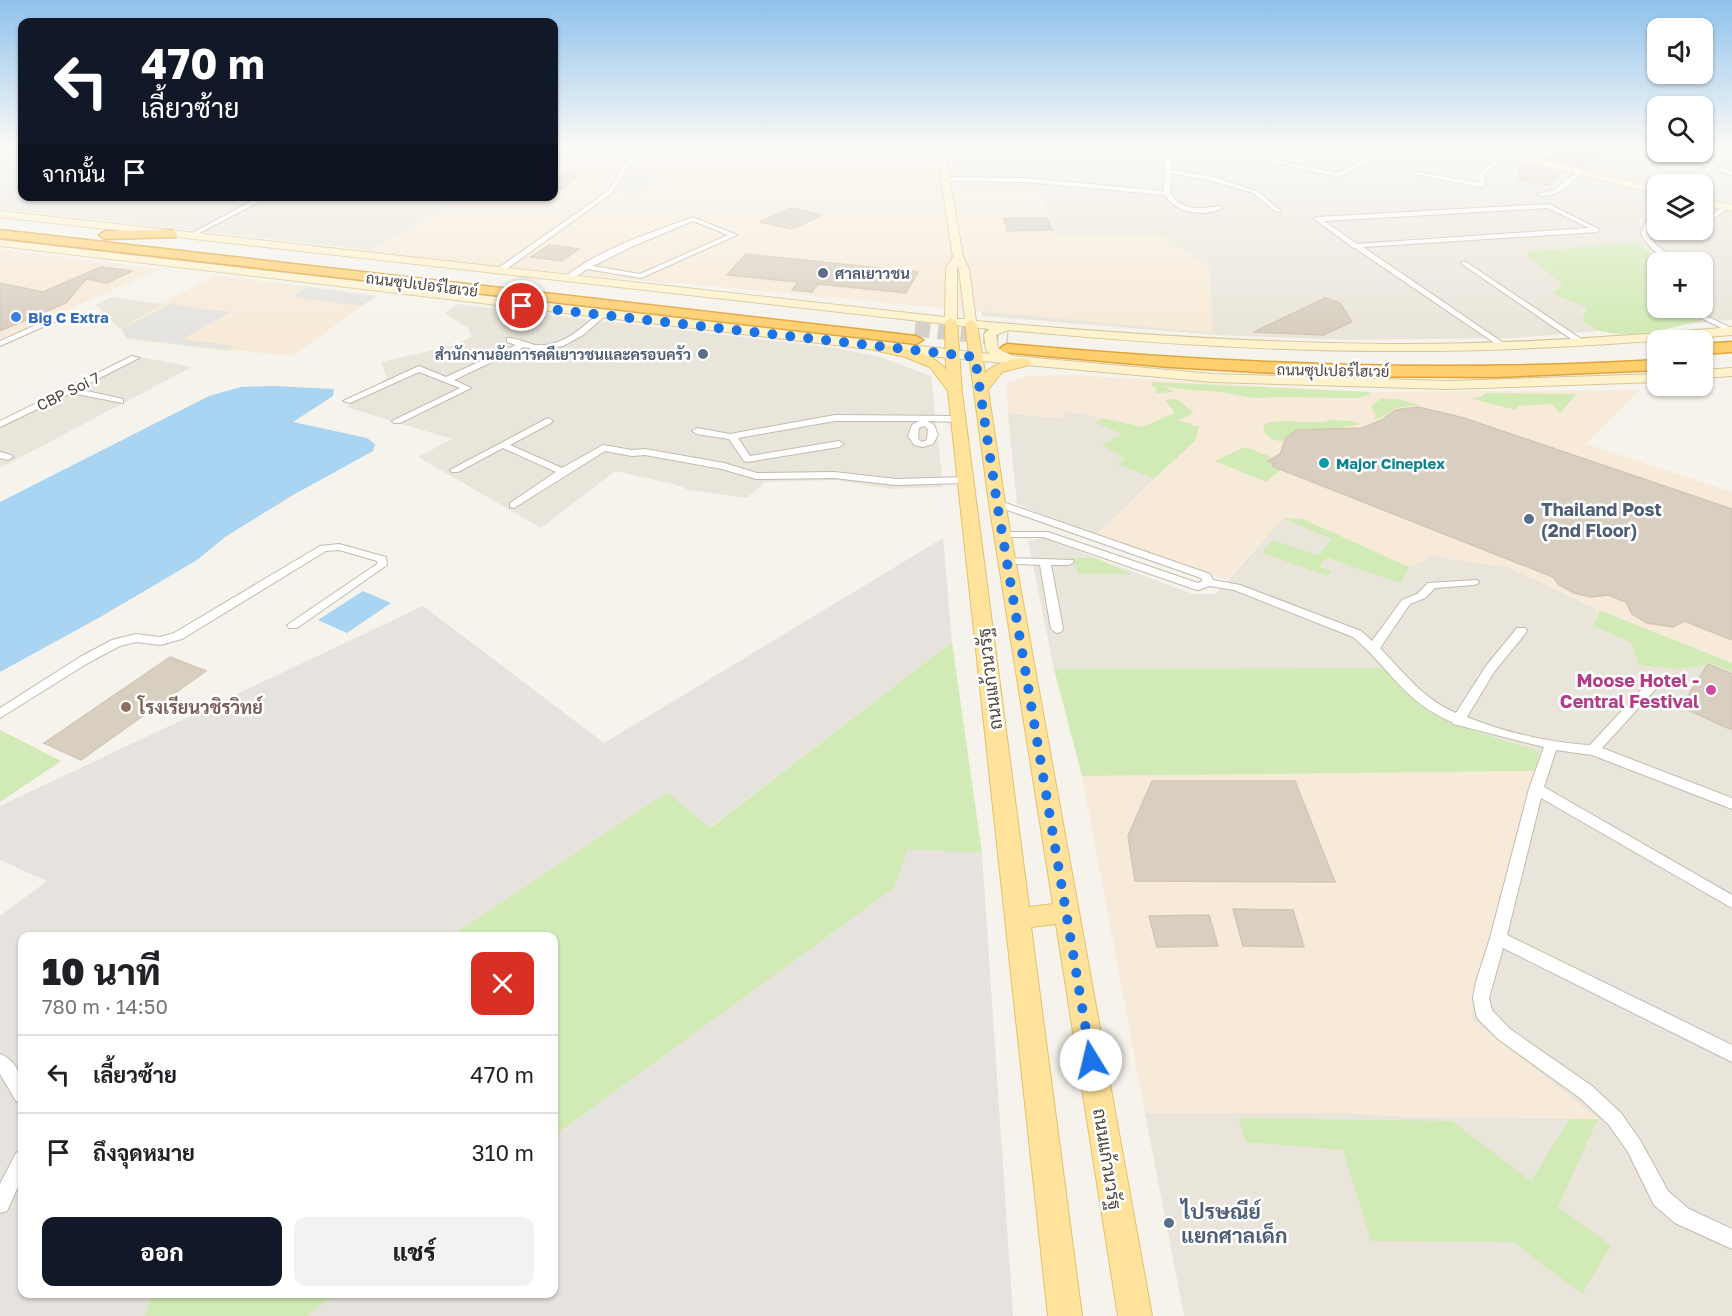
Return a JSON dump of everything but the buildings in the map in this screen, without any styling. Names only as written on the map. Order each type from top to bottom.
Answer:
[{"type":"highway","name":"ถนนซุปเปอร์ไฮเวย์","points":[[0,224],[913,334]]},
{"type":"highway","name":"ถนนซุปเปอร์ไฮเวย์","points":[[0,234],[913,334]]},
{"type":"highway","points":[[97,235],[172,234]]},
{"type":"highway","points":[[102,255],[178,255]]},
{"type":"highway","points":[[1713,347],[1730,344]]},
{"type":"highway","points":[[1713,355],[1730,344]]},
{"type":"highway","name":"ถนนซุปเปอร์ไฮเวย์","points":[[1013,348],[1383,360],[1499,361],[1647,354]]},
{"type":"highway","name":"ถนนซุปเปอร์ไฮเวย์","points":[[1013,348],[1120,360],[1337,371],[1515,372],[1647,366]]},
{"type":"main road","name":"ถนนแก้วนวรัฐ","points":[[950,208],[958,257],[964,270],[997,503],[1135,1316]]},
{"type":"main road","points":[[0,214],[568,278],[913,334],[951,354],[975,357],[1091,335],[1275,345],[1421,348],[1583,343],[1730,344]]},
{"type":"main road","points":[[0,243],[879,346],[935,364],[955,393]]},
{"type":"main road","name":"ถนนแก้วนวรัฐ","points":[[958,257],[951,268],[951,354],[1065,1316]]},
{"type":"main road","points":[[879,346],[951,322],[971,324],[1013,348],[1214,378],[1397,385],[1555,383],[1647,379]]},
{"type":"main road","points":[[930,325],[932,333],[929,343],[925,345],[913,334],[930,325]]},
{"type":"main road","points":[[980,391],[991,373],[1003,366],[1013,348]]},
{"type":"main road","points":[[1713,373],[1732,372]]},
{"type":"main road","points":[[1018,918],[1066,913]]},
{"type":"street","points":[[190,236],[243,208]]},
{"type":"street","points":[[495,271],[582,208]]},
{"type":"street","points":[[1182,208],[1196,212],[1218,208]]},
{"type":"street","points":[[1275,208],[1278,211]]},
{"type":"street","points":[[1502,346],[1353,246],[1317,219],[1507,208]]},
{"type":"street","points":[[1353,246],[1597,230],[1555,208]]},
{"type":"street","points":[[1713,218],[1728,208]]},
{"type":"street","points":[[568,278],[585,267],[641,239],[693,219],[734,235],[641,276],[585,267]]},
{"type":"street","points":[[1647,226],[1644,233],[1647,240]]},
{"type":"street","points":[[1647,240],[1659,252]]},
{"type":"street","points":[[1464,263],[1583,343]]},
{"type":"street","points":[[0,344],[66,315]]},
{"type":"street","points":[[510,340],[540,349],[563,345],[574,339],[602,315]]},
{"type":"street","points":[[1697,318],[1730,344]]},
{"type":"street","points":[[447,380],[522,345]]},
{"type":"street","name":"CBP Soi 7","points":[[0,424],[135,358]]},
{"type":"street","points":[[347,401],[419,369],[467,388],[397,421]]},
{"type":"street","points":[[71,390],[120,400]]},
{"type":"street","points":[[697,431],[733,437],[736,434],[836,418],[923,422],[958,419]]},
{"type":"street","points":[[454,470],[548,421]]},
{"type":"street","points":[[733,437],[746,459],[839,444]]},
{"type":"street","points":[[503,445],[563,472]]},
{"type":"street","points":[[513,505],[603,448],[632,453],[645,452],[724,466],[756,476],[834,475],[896,482],[965,480]]},
{"type":"street","points":[[997,503],[1206,576],[1209,584]]},
{"type":"street","points":[[1003,535],[1044,534],[1198,587],[1209,584],[1236,587],[1357,634],[1374,647],[1415,694],[1458,721],[1552,744],[1593,750],[1732,804]]},
{"type":"street","points":[[0,714],[84,660],[117,643],[136,638],[160,641],[178,636],[324,548],[339,547],[382,559],[382,565],[293,625]]},
{"type":"street","points":[[1007,561],[1070,562]]},
{"type":"street","points":[[1045,562],[1057,629]]},
{"type":"street","points":[[1374,647],[1406,602],[1421,596],[1432,585],[1473,582]]},
{"type":"street","points":[[1458,721],[1490,669],[1521,631]]},
{"type":"street","points":[[1593,750],[1658,679]]},
{"type":"street","points":[[1552,744],[1536,789],[1498,938],[1480,998],[1484,1014],[1504,1034],[1586,1092],[1615,1119],[1634,1146],[1661,1198],[1682,1216],[1732,1239]]},
{"type":"street","points":[[1536,789],[1732,902]]},
{"type":"street","points":[[1498,938],[1732,1054]]},
{"type":"street","points":[[0,1062],[8,1070],[18,1088]]},
{"type":"street","points":[[0,1204],[18,1168]]},
{"type":"shaded area","points":[[444,208],[1046,208],[1055,235],[1162,235],[1210,268],[1213,333],[495,266],[367,251]]},
{"type":"shaded area","points":[[938,208],[945,263],[697,255],[666,283],[0,209]]},
{"type":"shaded area","points":[[961,208],[1647,208],[1647,240],[1713,240],[1713,208],[1732,208],[1732,320],[1512,338],[1349,340],[1217,335],[982,316]]},
{"type":"shaded area","points":[[0,249],[161,269],[0,339]]},
{"type":"shaded area","points":[[214,275],[378,295],[292,356],[225,351],[126,339],[120,329]]},
{"type":"shaded area","points":[[307,287],[376,296],[362,306],[291,297]]},
{"type":"shaded area","points":[[112,297],[164,304],[120,329],[96,305]]},
{"type":"shaded area","points":[[172,303],[231,312],[183,339],[234,346],[227,350],[127,338],[122,329]]},
{"type":"shaded area","points":[[457,304],[835,348],[877,356],[931,376],[943,487],[891,489],[835,480],[765,482],[747,498],[689,490],[677,485],[615,471],[541,528],[418,457],[452,439],[346,407],[387,378],[381,362],[452,346],[471,337],[469,329],[445,313]]},
{"type":"shaded area","points":[[137,356],[192,367],[0,468],[0,423]]},
{"type":"shaded area","points":[[1071,375],[1368,392],[1640,390],[1586,444],[1732,492],[1732,672],[1713,664],[1678,669],[1638,665],[1632,643],[1593,626],[1598,609],[1509,567],[1444,558],[1437,555],[1409,567],[1303,519],[1283,518],[1226,580],[1095,536],[1195,441],[1188,426],[1159,421],[1142,427],[1065,411],[1065,418],[1008,414],[1007,383],[1028,376]]},
{"type":"shaded area","points":[[1065,411],[1102,418],[1097,422],[1122,434],[1126,459],[1119,464],[1154,479],[1095,536],[1017,504],[1008,414],[1064,418]]},
{"type":"shaded area","points":[[1283,518],[1332,540],[1317,555],[1272,540],[1318,566],[1326,558],[1401,582],[1409,567],[1437,554],[1444,558],[1508,567],[1599,610],[1594,626],[1632,643],[1678,669],[1714,664],[1732,672],[1732,1316],[1184,1316],[1145,1113],[1347,1113],[1412,1117],[1598,1119],[1470,1018],[1540,751],[1451,724],[1410,696],[1386,668],[1054,669],[1028,541],[1043,538],[1193,594],[1216,594]]},
{"type":"shaded area","points":[[943,538],[952,642],[709,828],[667,792],[457,932],[18,932],[18,1298],[151,1298],[145,1316],[0,1316],[0,916],[47,881],[0,860],[0,806],[423,606],[604,743]]},
{"type":"shaded area","points":[[1535,771],[1471,1018],[1599,1119],[1412,1117],[1347,1113],[1145,1113],[1082,776]]},
{"type":"shaded area","points":[[908,848],[982,853],[1013,1316],[307,1316],[331,1298],[558,1298],[558,1133],[894,888]]},
{"type":"green space","points":[[1635,244],[1649,252],[1647,318],[1695,318],[1701,321],[1639,333],[1607,333],[1593,328],[1582,320],[1587,310],[1585,307],[1555,295],[1553,292],[1563,285],[1526,252]]},
{"type":"green space","points":[[1152,382],[1368,392],[1370,395],[1356,398],[1255,398],[1163,385],[1174,392],[1156,393],[1156,388],[1151,385]]},
{"type":"green space","points":[[1486,393],[1577,394],[1560,413],[1552,404],[1518,406],[1516,410],[1469,398],[1481,397]]},
{"type":"green space","points":[[1177,399],[1194,413],[1178,420],[1192,424],[1190,426],[1199,426],[1195,441],[1154,479],[1118,464],[1126,459],[1102,445],[1122,434],[1096,423],[1102,418],[1142,427],[1175,413],[1165,400]]},
{"type":"green space","points":[[1380,399],[1397,399],[1421,405],[1396,408],[1373,420],[1376,415],[1371,406]]},
{"type":"green space","points":[[1352,421],[1360,424],[1330,429],[1299,430],[1285,441],[1272,439],[1263,430],[1265,424],[1273,422]]},
{"type":"green space","points":[[1245,447],[1273,458],[1275,464],[1272,467],[1281,470],[1266,482],[1215,461]]},
{"type":"green space","points":[[1283,518],[1303,519],[1409,567],[1401,583],[1327,558],[1319,566],[1332,572],[1328,576],[1262,553],[1272,540],[1317,555],[1332,540]]},
{"type":"green space","points":[[1073,558],[1094,558],[1133,574],[1078,574]]},
{"type":"green space","points":[[1599,610],[1732,663],[1732,672],[1713,664],[1678,669],[1638,665],[1632,643],[1593,626]]},
{"type":"green space","points":[[952,642],[982,853],[908,849],[894,888],[558,1133],[558,932],[457,932],[667,792],[710,828]]},
{"type":"green space","points":[[1387,668],[1410,696],[1451,724],[1540,751],[1535,771],[1082,776],[1054,669]]},
{"type":"green space","points":[[0,730],[61,761],[0,802]]},
{"type":"green space","points":[[1238,1118],[1452,1121],[1531,1181],[1570,1119],[1599,1119],[1558,1207],[1611,1245],[1582,1294],[1513,1242],[1371,1241],[1343,1150],[1246,1142]]},
{"type":"green space","points":[[151,1298],[331,1298],[307,1316],[145,1316]]},
{"type":"water","points":[[241,387],[334,389],[333,396],[293,422],[367,438],[375,444],[373,451],[293,495],[225,537],[197,560],[0,672],[0,502],[209,396]]},
{"type":"water","points":[[363,591],[391,603],[347,633],[318,620]]},
{"type":"tunnel","points":[[915,329],[1008,339]]},
{"type":"place","name":"ศาลเยาวชน","points":[[823,273]]},
{"type":"place","name":"Big C Extra","points":[[16,317]]},
{"type":"place","name":"สำนักงานอัยการคดีเยาวชนและครอบครัว","points":[[703,354]]},
{"type":"place","name":"Major Cineplex","points":[[1324,463]]},
{"type":"place","name":"Thailand Post (2nd Floor)","points":[[1529,519]]},
{"type":"place","name":"Moose Hotel - Central Festival","points":[[1711,690]]},
{"type":"place","name":"โรงเรียนวชิรวิทย์","points":[[126,707]]},
{"type":"place","name":"ไปรษณีย์ แยกศาลเด็ก","points":[[1169,1223]]},
{"type":"route","points":[[522,306],[975,357],[997,503],[1091,1060]]}]
